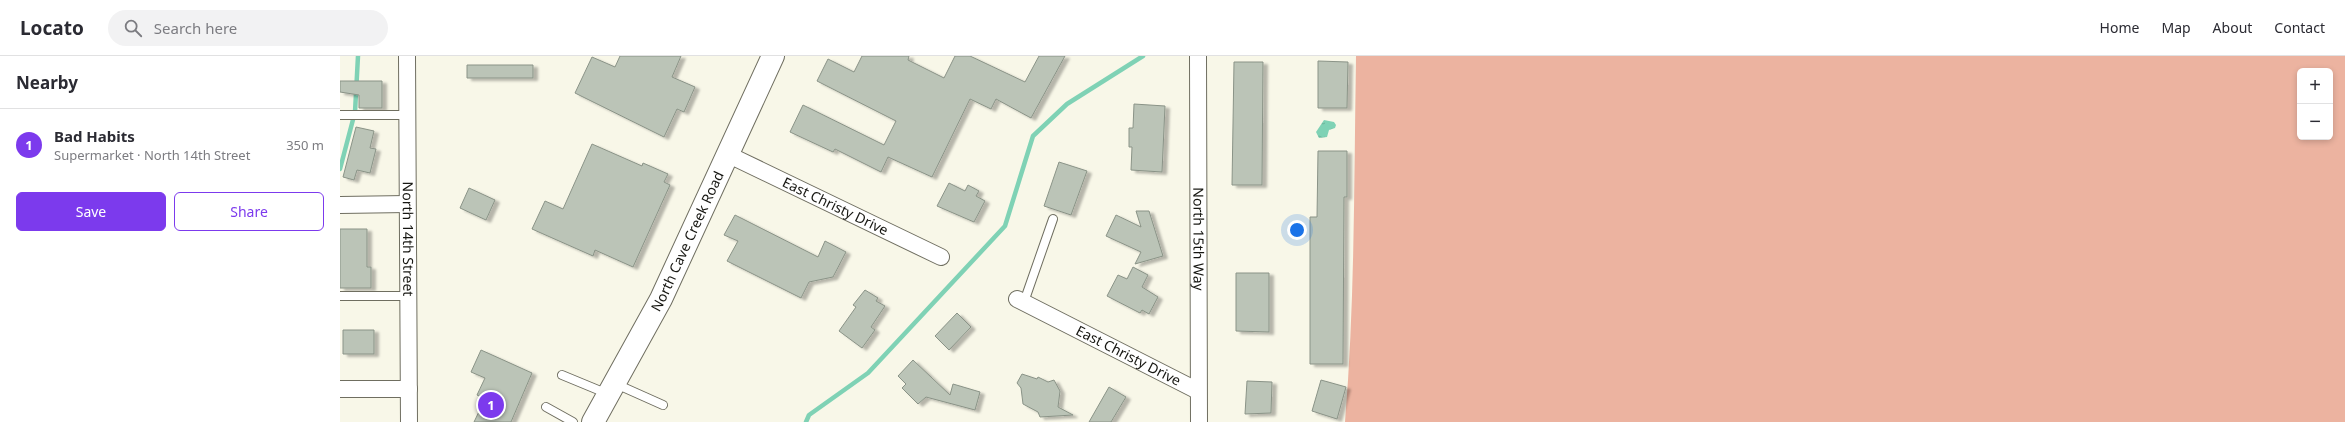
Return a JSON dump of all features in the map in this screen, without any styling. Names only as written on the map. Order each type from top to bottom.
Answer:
[{"type":"main road","name":"North Cave Creek Road","points":[[593,422],[613,389],[660,299],[729,155],[772,56]]},
{"type":"street","name":"North 14th Street","points":[[407,56],[409,422]]},
{"type":"street","name":"North 15th Way","points":[[1198,56],[1199,422]]},
{"type":"street","name":"East Christy Drive","points":[[729,155],[941,257]]},
{"type":"street","points":[[340,205],[407,204]]},
{"type":"street","name":"East Christy Drive","points":[[1020,300],[1198,391]]},
{"type":"street","points":[[340,389],[409,389]]},
{"type":"lane","points":[[340,115],[407,115]]},
{"type":"lane","points":[[1020,300],[1053,219]]},
{"type":"lane","points":[[340,296],[408,296]]},
{"type":"lane","points":[[562,374],[663,405]]},
{"type":"lane","points":[[546,407],[573,422]]},
{"type":"shaded area","points":[[1356,56],[2345,56],[2345,422],[1345,422],[1351,330]]},
{"type":"water","points":[[1324,120],[1334,122],[1336,125],[1335,128],[1329,130],[1327,137],[1319,138],[1316,132]]},
{"type":"building","points":[[620,56],[681,56],[672,77],[695,87],[684,112],[677,109],[664,137],[575,93],[592,57],[615,67]]},
{"type":"building","points":[[862,56],[909,56],[908,60],[944,78],[955,56],[970,56],[1025,82],[1039,56],[1065,56],[1031,118],[996,99],[991,109],[970,99],[932,177],[888,157],[881,172],[835,149],[833,152],[790,132],[803,105],[884,145],[896,121],[817,81],[828,59],[854,72]]},
{"type":"building","points":[[1318,61],[1348,62],[1347,108],[1318,108]]},
{"type":"building","points":[[1234,62],[1263,62],[1262,185],[1232,185]]},
{"type":"building","points":[[467,65],[533,65],[533,78],[467,78]]},
{"type":"building","points":[[340,81],[382,81],[382,108],[359,108],[359,95],[340,92]]},
{"type":"building","points":[[1134,104],[1165,106],[1162,172],[1131,170],[1132,147],[1129,147],[1129,128],[1133,128]]},
{"type":"building","points":[[356,127],[374,131],[370,148],[376,149],[370,173],[357,170],[354,180],[343,177]]},
{"type":"building","points":[[592,144],[642,166],[643,163],[668,174],[664,182],[670,185],[633,267],[595,250],[593,256],[532,229],[545,201],[563,209]]},
{"type":"building","points":[[1318,151],[1347,151],[1347,197],[1344,197],[1343,364],[1310,364],[1310,217],[1317,217]]},
{"type":"building","points":[[1059,162],[1087,171],[1071,215],[1044,206]]},
{"type":"building","points":[[949,183],[965,191],[968,185],[979,191],[976,196],[985,201],[974,222],[937,206]]},
{"type":"building","points":[[469,188],[495,200],[486,220],[460,208]]},
{"type":"building","points":[[1136,211],[1149,211],[1163,256],[1135,264],[1141,252],[1106,236],[1116,215],[1141,227]]},
{"type":"building","points":[[735,215],[818,257],[825,241],[846,252],[833,277],[809,282],[801,298],[727,261],[738,241],[724,235]]},
{"type":"building","points":[[340,229],[367,229],[367,267],[371,267],[371,288],[340,288]]},
{"type":"building","points":[[1133,267],[1148,275],[1142,287],[1158,297],[1149,314],[1142,310],[1140,313],[1107,296],[1118,275],[1127,279]]},
{"type":"building","points":[[1236,273],[1269,273],[1269,332],[1236,331]]},
{"type":"building","points":[[865,290],[878,298],[876,301],[885,306],[871,327],[875,330],[862,348],[839,331],[856,307],[853,305]]},
{"type":"building","points":[[957,313],[971,327],[949,350],[935,336]]},
{"type":"building","points":[[343,330],[374,330],[374,354],[343,354]]},
{"type":"building","points":[[481,350],[532,373],[511,422],[474,422],[485,399],[477,395],[485,378],[471,372]]},
{"type":"building","points":[[913,360],[950,395],[953,384],[980,392],[975,410],[926,397],[918,404],[902,388],[906,384],[898,376]]},
{"type":"building","points":[[1022,374],[1037,379],[1038,377],[1048,382],[1054,380],[1060,391],[1058,407],[1073,415],[1040,417],[1038,412],[1023,404],[1021,388],[1017,383]]},
{"type":"building","points":[[1321,380],[1346,387],[1337,419],[1312,411]]},
{"type":"building","points":[[1247,381],[1272,382],[1271,413],[1245,414]]},
{"type":"building","points":[[1109,387],[1126,397],[1111,422],[1089,422]]},
{"type":"waterway","points":[[340,169],[355,112],[358,56]]},
{"type":"waterway","points":[[806,422],[809,415],[868,373],[1005,226],[1033,136],[1067,104],[1143,56]]},
{"type":"place","name":"Bad Habits","points":[[491,405]]}]
